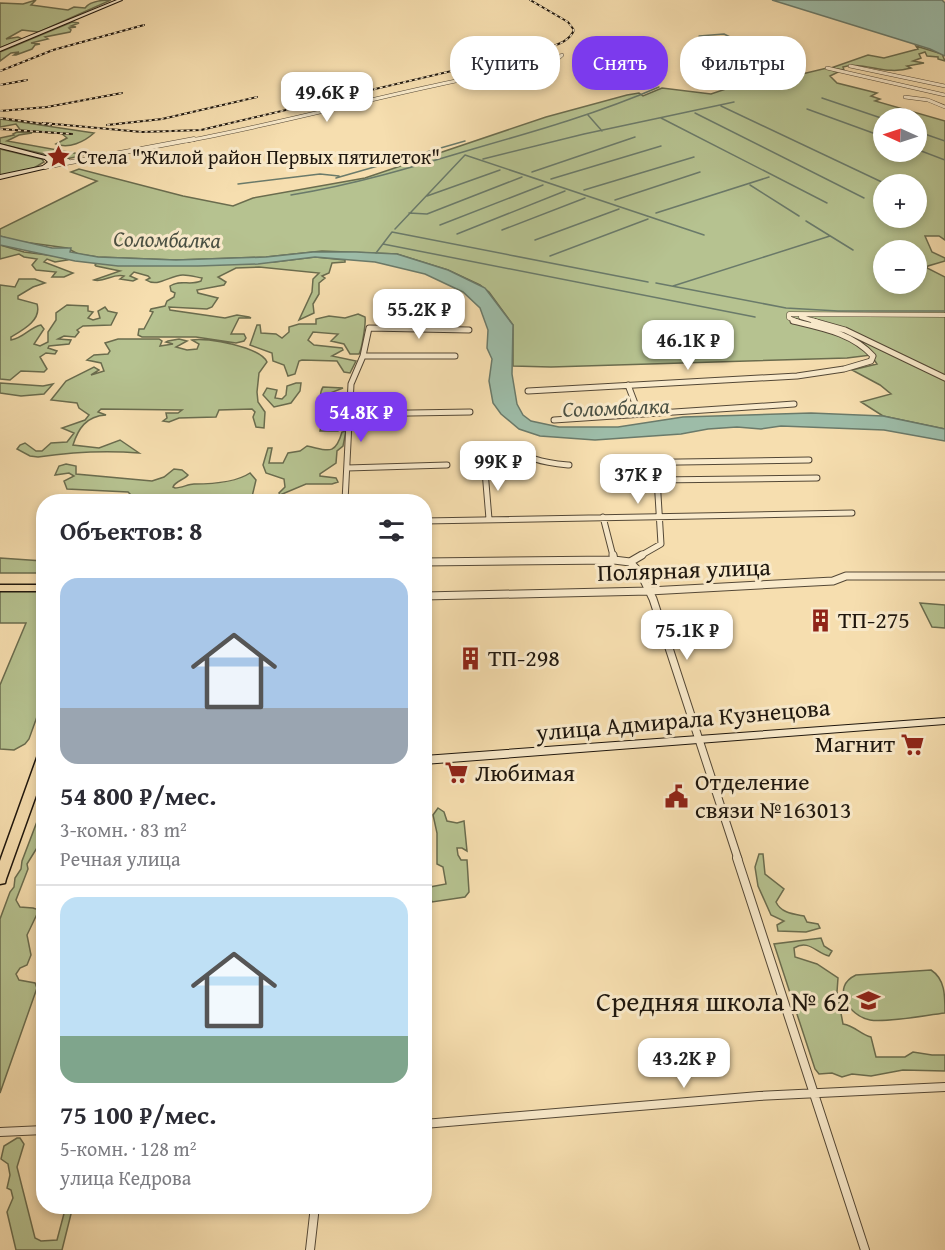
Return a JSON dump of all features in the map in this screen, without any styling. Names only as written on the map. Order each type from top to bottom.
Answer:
[{"type":"main road","points":[[0,50],[120,0]]},
{"type":"main road","points":[[0,146],[49,159],[45,167],[0,177]]},
{"type":"main road","points":[[0,581],[36,581]]},
{"type":"main road","points":[[0,588],[36,588]]},
{"type":"main road","name":"улица Адмирала Кузнецова","points":[[432,759],[945,721]]},
{"type":"main road","points":[[0,879],[36,775]]},
{"type":"street","points":[[45,167],[266,126],[482,74],[544,65],[562,56]]},
{"type":"street","points":[[850,66],[945,86]]},
{"type":"street","points":[[827,68],[945,95]]},
{"type":"street","points":[[906,97],[928,100],[945,107]]},
{"type":"street","points":[[49,159],[74,161]]},
{"type":"street","points":[[789,314],[945,315]]},
{"type":"street","points":[[528,391],[797,376],[871,361],[873,356],[869,349],[836,332],[794,321],[789,318],[789,314]]},
{"type":"street","points":[[789,314],[845,330],[945,378]]},
{"type":"street","points":[[345,494],[351,384],[363,356],[369,328],[469,330]]},
{"type":"street","points":[[363,356],[455,356]]},
{"type":"street","points":[[628,385],[639,414]]},
{"type":"street","points":[[554,420],[794,404]]},
{"type":"street","points":[[351,414],[470,412]]},
{"type":"street","points":[[489,519],[484,459],[495,447],[504,446],[537,460],[569,465]]},
{"type":"street","points":[[614,463],[809,460]]},
{"type":"street","points":[[630,562],[661,544],[656,462]]},
{"type":"street","points":[[347,468],[447,465]]},
{"type":"street","points":[[656,480],[817,478]]},
{"type":"street","points":[[432,521],[852,513]]},
{"type":"street","points":[[603,517],[614,560]]},
{"type":"street","points":[[432,562],[614,560],[630,562],[635,566],[649,591],[701,740],[865,1250]]},
{"type":"street","name":"Полярная улица","points":[[432,596],[649,591],[833,581],[846,576],[945,576]]},
{"type":"street","points":[[432,1123],[717,1099],[945,1087]]},
{"type":"street","points":[[0,1132],[36,1130]]},
{"type":"street","points":[[310,1250],[314,1214]]},
{"type":"green space","points":[[36,0],[31,5],[68,10],[74,7],[85,8],[96,1],[111,0],[39,32],[22,30],[6,39],[18,37],[22,39],[0,48],[0,3],[23,4]]},
{"type":"green space","points":[[72,22],[79,23],[71,26],[76,27],[69,28],[70,32],[45,37],[48,39],[31,43],[40,44],[35,45],[32,49],[16,55],[14,55],[19,52],[11,53],[0,61],[0,52]]},
{"type":"green space","points":[[916,46],[942,54],[945,61],[938,57],[927,56],[925,52],[919,54],[921,58],[913,61],[924,63],[907,66],[911,68],[901,70],[860,66],[843,67],[844,70],[831,68],[868,55],[884,58],[918,49]]},
{"type":"green space","points":[[827,68],[838,72],[830,76],[837,83],[877,93],[871,96],[880,99],[875,101],[900,108],[873,108],[873,162],[927,162],[927,116],[945,121],[945,240],[939,236],[925,236],[927,240],[873,240],[873,294],[927,294],[927,268],[945,277],[945,429],[883,416],[861,402],[891,394],[880,385],[852,370],[877,364],[871,355],[847,358],[551,367],[513,366],[513,325],[489,292],[480,285],[448,270],[397,254],[322,251],[266,257],[176,260],[98,257],[78,254],[67,248],[16,241],[0,236],[0,229],[97,181],[71,172],[79,169],[183,196],[233,206],[253,198],[365,178],[546,117],[627,95],[639,93],[643,96],[668,89],[711,94],[723,90],[806,90],[806,73]]},
{"type":"green space","points":[[0,119],[94,133],[76,144],[66,146],[56,144],[67,138],[61,133],[21,131],[16,124],[0,127]]},
{"type":"green space","points":[[17,132],[32,133],[19,135],[7,141],[85,155],[66,159],[0,144],[0,138],[14,135]]},
{"type":"green space","points":[[0,149],[42,159],[44,162],[34,168],[0,176]]},
{"type":"green space","points":[[927,241],[932,252],[945,258],[945,261],[927,268]]},
{"type":"green space","points":[[0,245],[24,252],[63,257],[67,260],[55,262],[47,259],[44,262],[73,273],[64,277],[52,277],[56,272],[36,270],[32,265],[37,259],[19,254],[0,259]]},
{"type":"green space","points":[[315,257],[345,260],[345,262],[332,263],[329,273],[322,276],[325,278],[319,283],[319,294],[313,304],[314,313],[299,320],[312,292],[313,279],[319,273],[259,267],[236,268],[218,277],[226,282],[224,285],[197,290],[198,293],[218,298],[212,307],[207,309],[169,307],[170,310],[225,318],[237,315],[251,318],[239,318],[231,334],[244,334],[246,338],[236,343],[196,337],[142,337],[138,335],[139,329],[144,329],[153,312],[150,311],[151,309],[165,306],[167,301],[174,297],[175,293],[171,291],[170,286],[201,281],[202,278],[183,275],[155,283],[146,280],[150,278],[148,276],[134,272],[130,276],[137,279],[133,281],[120,279],[124,276],[120,275],[94,280],[120,271],[96,266],[97,263],[274,262]]},
{"type":"green space","points":[[19,279],[35,279],[45,283],[18,296],[18,299],[37,304],[38,310],[34,320],[11,337],[11,340],[41,325],[44,329],[34,344],[40,346],[48,342],[48,332],[56,320],[56,313],[67,305],[88,306],[88,311],[93,312],[88,318],[93,320],[100,318],[98,311],[105,307],[108,311],[117,313],[111,325],[83,326],[77,330],[79,332],[75,337],[64,336],[58,339],[71,340],[69,344],[49,346],[48,348],[57,351],[55,354],[46,353],[40,357],[47,369],[44,372],[21,371],[10,380],[0,379],[0,285],[15,287]]},
{"type":"green space","points":[[358,314],[365,317],[359,354],[350,354],[344,344],[331,341],[338,334],[313,332],[308,340],[314,345],[342,348],[343,350],[332,356],[356,361],[350,373],[344,372],[337,361],[302,360],[299,361],[295,374],[288,376],[284,365],[273,361],[272,353],[250,345],[257,325],[260,325],[261,333],[276,334],[282,338],[289,332],[289,327],[299,324],[316,324],[316,319],[329,316],[345,318]]},
{"type":"green space","points":[[118,339],[159,339],[162,341],[160,346],[173,344],[166,342],[179,339],[187,341],[176,347],[187,350],[197,349],[199,344],[192,340],[199,339],[232,344],[254,352],[267,362],[259,373],[257,392],[258,402],[265,412],[264,428],[256,427],[253,417],[255,412],[252,409],[219,410],[216,417],[179,418],[169,422],[163,421],[167,418],[166,413],[178,413],[182,410],[101,409],[98,412],[106,415],[93,418],[84,424],[73,445],[99,448],[120,440],[139,453],[88,452],[38,457],[30,456],[17,449],[25,443],[36,451],[42,451],[51,443],[67,442],[74,433],[62,428],[85,420],[89,415],[79,408],[77,403],[51,400],[66,381],[94,367],[99,370],[91,375],[104,371],[101,363],[87,360],[94,355],[108,354],[110,351],[105,343]]},
{"type":"green space","points":[[0,383],[43,386],[53,384],[44,394],[21,396],[0,393]]},
{"type":"green space","points":[[301,383],[300,391],[291,403],[274,407],[263,395],[267,388],[277,390],[275,398],[282,399],[286,395],[287,386]]},
{"type":"green space","points":[[323,387],[343,388],[328,396],[337,404],[345,405],[345,420],[338,431],[320,431],[324,410],[320,399]]},
{"type":"green space","points":[[346,431],[343,446],[337,451],[336,463],[320,474],[320,476],[336,478],[338,482],[306,484],[280,494],[285,487],[284,479],[266,473],[263,465],[268,448],[272,448],[269,463],[283,463],[288,453],[300,451],[307,446],[325,450],[333,448],[342,432]]},
{"type":"green space","points":[[66,464],[76,466],[76,474],[152,481],[164,477],[174,469],[182,470],[188,475],[176,483],[173,487],[175,488],[192,484],[230,481],[250,473],[256,480],[253,494],[130,494],[128,492],[67,489],[64,481],[74,476],[69,473],[55,475],[59,466]]},
{"type":"green space","points":[[0,558],[36,561],[36,573],[0,573]]},
{"type":"green space","points":[[0,591],[36,591],[36,720],[29,739],[14,750],[0,749],[0,685],[26,623],[0,623]]},
{"type":"green space","points":[[920,603],[945,605],[945,628],[932,627]]},
{"type":"green space","points":[[438,808],[444,812],[447,821],[457,823],[464,821],[467,851],[457,848],[461,860],[467,860],[469,892],[465,897],[432,902],[432,887],[446,884],[443,867],[437,864],[437,833],[433,815]]},
{"type":"green space","points":[[36,824],[36,849],[27,864],[28,869],[16,900],[20,907],[36,909],[36,916],[27,935],[31,955],[27,965],[20,968],[16,974],[19,980],[35,983],[36,991],[0,1093],[0,919],[14,887],[15,878],[21,869]]},
{"type":"green space","points":[[759,854],[763,854],[765,874],[784,889],[776,902],[778,906],[788,912],[804,916],[807,922],[818,924],[820,928],[806,932],[778,931],[777,925],[784,921],[771,915],[758,886],[755,867]]},
{"type":"green space","points":[[821,938],[824,946],[832,951],[829,956],[804,945],[794,948],[795,957],[817,964],[838,978],[837,992],[843,1024],[871,1037],[876,1057],[905,1057],[913,1052],[945,1055],[945,1071],[903,1070],[871,1076],[852,1074],[842,1077],[832,1073],[819,1074],[815,1069],[774,944]]},
{"type":"green space","points":[[931,970],[942,983],[945,1013],[877,1021],[855,1013],[845,1000],[844,987],[848,980],[856,975]]},
{"type":"green space","points":[[17,1138],[20,1138],[24,1144],[17,1167],[35,1238],[41,1241],[57,1240],[64,1214],[71,1214],[62,1250],[16,1250],[7,1212],[13,1198],[11,1190],[7,1188],[10,1175],[8,1164],[1,1159],[4,1146]]},
{"type":"shaded area","points":[[772,0],[942,0],[945,3],[945,56],[930,49]]},
{"type":"shaded area","name":"Соломбалка","points":[[0,236],[52,248],[71,248],[70,252],[98,257],[176,260],[266,257],[313,252],[356,252],[397,254],[448,270],[485,288],[513,325],[512,374],[517,404],[523,415],[531,421],[559,427],[618,427],[683,417],[811,413],[883,416],[945,429],[945,441],[884,430],[781,426],[761,429],[737,427],[708,429],[681,434],[595,440],[540,436],[519,429],[501,414],[493,403],[489,381],[492,359],[487,348],[488,330],[480,308],[463,292],[425,274],[375,262],[315,257],[258,264],[118,266],[75,261],[0,245]]},
{"type":"waterway","points":[[699,36],[724,34],[728,36]]},
{"type":"waterway","points":[[291,195],[383,175],[590,113],[651,90]]},
{"type":"waterway","points":[[822,98],[873,115]]},
{"type":"waterway","points":[[601,130],[734,102]]},
{"type":"waterway","points":[[721,106],[873,178]]},
{"type":"waterway","points":[[807,109],[873,133]]},
{"type":"waterway","points":[[695,113],[864,198]]},
{"type":"waterway","points":[[588,115],[601,130]]},
{"type":"waterway","points":[[661,118],[827,203]]},
{"type":"waterway","points":[[483,159],[601,130]]},
{"type":"waterway","points":[[927,135],[945,141]]},
{"type":"waterway","points":[[532,172],[635,137]]},
{"type":"waterway","points":[[336,178],[465,141]]},
{"type":"waterway","points":[[551,179],[661,146]]},
{"type":"waterway","points":[[927,153],[945,160]]},
{"type":"waterway","points":[[410,213],[465,155],[704,235]]},
{"type":"waterway","points":[[584,190],[694,157]]},
{"type":"waterway","points":[[427,196],[500,170]]},
{"type":"waterway","points":[[615,200],[700,172]]},
{"type":"waterway","points":[[238,184],[320,174],[339,176]]},
{"type":"waterway","points":[[410,213],[427,214],[522,177]]},
{"type":"waterway","points":[[656,213],[769,177]]},
{"type":"waterway","points":[[440,225],[543,185]]},
{"type":"waterway","points":[[750,185],[799,216]]},
{"type":"waterway","points":[[457,234],[565,191]]},
{"type":"waterway","points":[[502,230],[585,198]]},
{"type":"waterway","points":[[535,240],[619,209]]},
{"type":"waterway","points":[[395,229],[410,213]]},
{"type":"waterway","points":[[550,256],[648,219]]},
{"type":"waterway","points":[[806,221],[853,250]]},
{"type":"waterway","points":[[376,253],[392,232],[648,282]]},
{"type":"waterway","points":[[673,286],[830,236]]},
{"type":"waterway","points":[[383,244],[755,317]]},
{"type":"waterway","points":[[656,283],[786,308],[838,311],[945,311]]},
{"type":"railway","points":[[43,123],[142,132],[201,130],[545,49],[562,42],[572,34],[574,30],[568,22],[530,0]]},
{"type":"railway","points":[[0,71],[53,50],[144,25]]},
{"type":"railway","points":[[0,85],[27,80]]},
{"type":"railway","points":[[0,111],[47,107],[122,93]]},
{"type":"railway","points":[[107,125],[162,119],[257,97]]},
{"type":"railway","points":[[0,118],[51,125]]},
{"type":"railway","points":[[0,129],[72,134]]},
{"type":"place","name":"Стела \"Жилой район Первых пятилеток\"","points":[[59,157]]},
{"type":"place","name":"ТП-275","points":[[820,620]]},
{"type":"place","name":"ТП-298","points":[[470,658]]},
{"type":"place","name":"Магнит","points":[[913,744]]},
{"type":"place","name":"Любимая","points":[[457,773]]},
{"type":"place","name":"Отделение связи №163013","points":[[677,796]]},
{"type":"place","name":"Средняя школа № 62","points":[[868,1001]]}]
